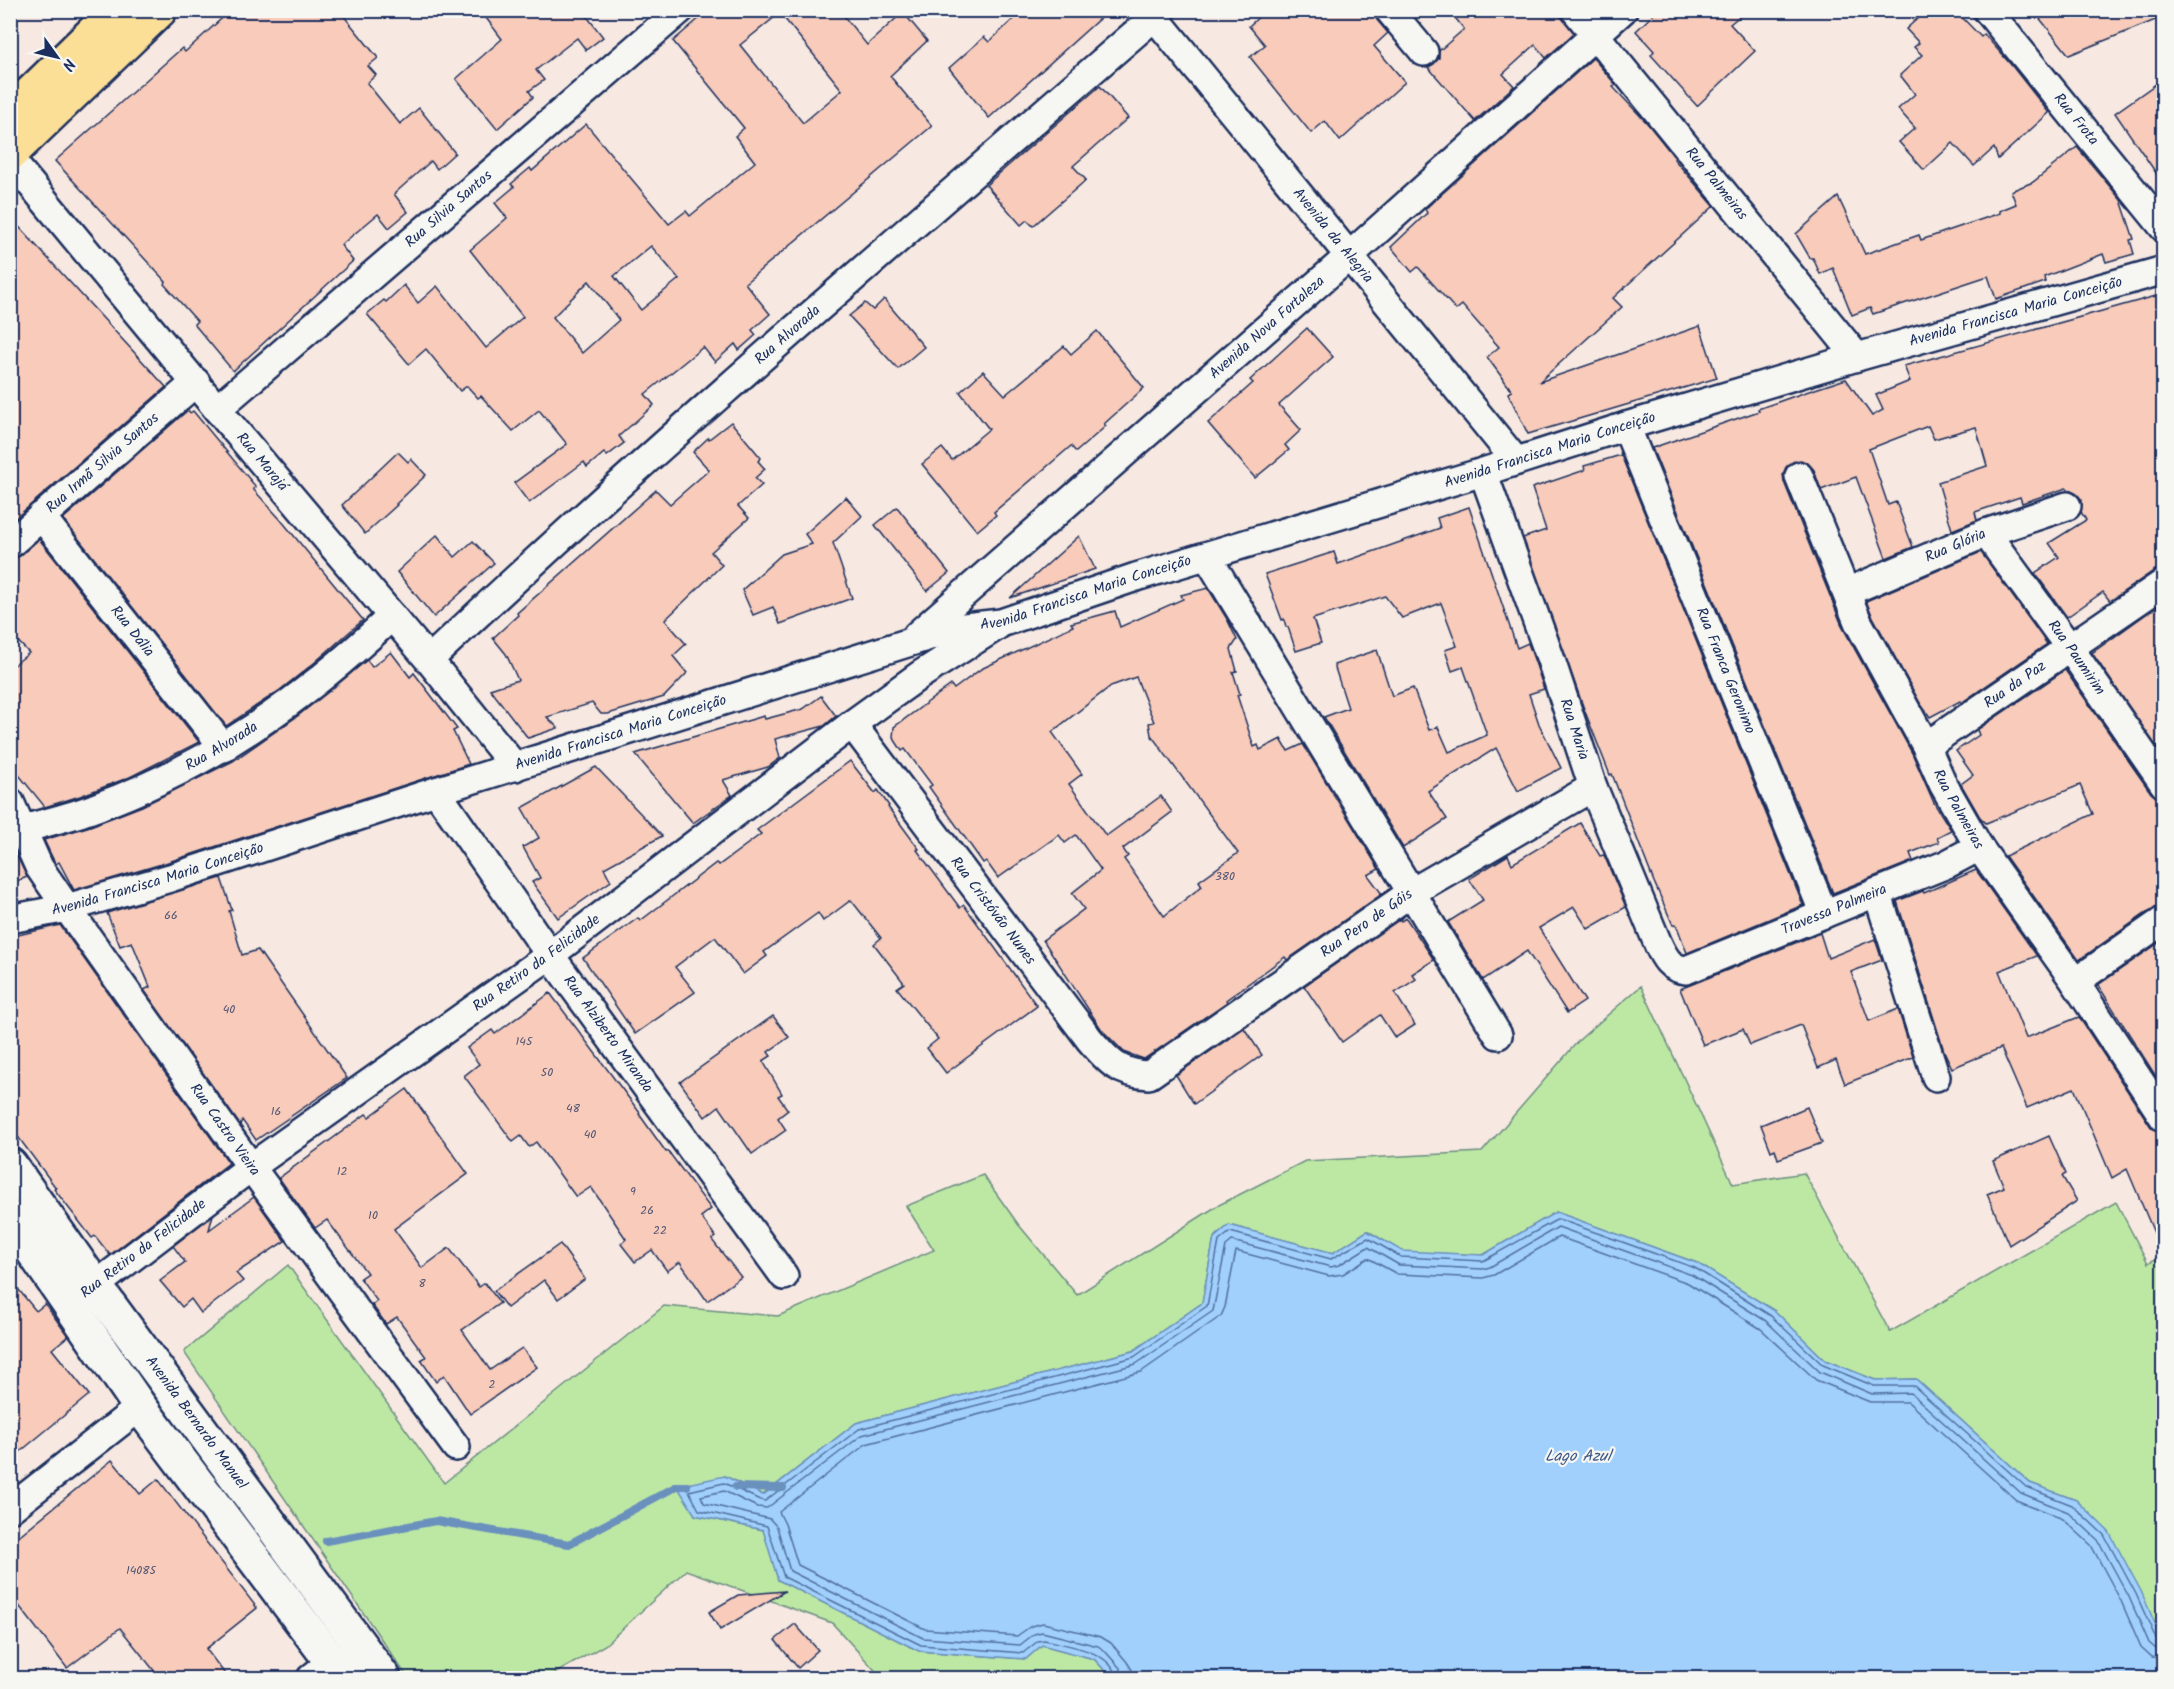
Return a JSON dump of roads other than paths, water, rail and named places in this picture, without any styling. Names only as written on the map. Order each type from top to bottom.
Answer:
[{"type":"main road","points":[[10,113],[116,10]]},
{"type":"main road","points":[[10,154],[160,10]]},
{"type":"street","name":"Rua Silvia Santos","points":[[217,409],[680,10]]},
{"type":"street","points":[[1389,10],[1424,52]]},
{"type":"street","name":"Rua Palmeiras","points":[[1575,10],[1857,357]]},
{"type":"street","name":"Avenida Nova Fortaleza","points":[[910,642],[1348,257],[1623,10]]},
{"type":"street","name":"Rua Frota","points":[[1987,10],[2163,228]]},
{"type":"street","name":"Avenida da Alegria","points":[[1151,14],[1516,461]]},
{"type":"street","name":"Rua Alvorada","points":[[429,660],[870,261],[1151,14]]},
{"type":"street","name":"Rua Marajá","points":[[10,159],[429,660],[514,767]]},
{"type":"street","name":"Avenida Francisca Maria Conceição","points":[[10,919],[67,908],[170,878],[436,791],[955,628],[1001,623],[1136,577],[1483,472],[1626,426],[1857,357],[2163,270]]},
{"type":"street","name":"Rua Irmã Silvia Santos","points":[[10,544],[196,382]]},
{"type":"street","name":"Rua Franca Geronimo","points":[[1626,426],[1824,914]]},
{"type":"street","name":"Rua Maria","points":[[1483,472],[1551,660],[1593,787],[1664,956],[1669,964],[1677,969],[1686,970]]},
{"type":"street","name":"Rua Palmeiras","points":[[1799,476],[1858,622],[1926,746],[1943,784],[1979,847],[2075,982],[2162,1114]]},
{"type":"street","name":"Rua Glória","points":[[1847,592],[1986,533],[2067,506]]},
{"type":"street","name":"Rua Dália","points":[[41,516],[224,748]]},
{"type":"street","name":"Rua Paumirim","points":[[1986,533],[2163,784]]},
{"type":"street","points":[[1207,556],[1498,1035]]},
{"type":"street","name":"Rua da Paz","points":[[1926,746],[2163,583]]},
{"type":"street","name":"Rua Alvorada","points":[[23,829],[93,808],[165,778],[224,748],[266,721],[315,684],[392,616]]},
{"type":"street","name":"Rua Retiro da Felicidade","points":[[83,1295],[250,1167],[550,955],[852,724],[920,675],[1001,623]]},
{"type":"street","name":"Rua Cristóvão Nunes","points":[[852,724],[1089,1040],[1107,1059],[1125,1072],[1149,1075]]},
{"type":"street","name":"Rua Pero de Góis","points":[[1149,1075],[1412,892],[1593,787]]},
{"type":"street","name":"Rua Alziberto Miranda","points":[[436,791],[550,955],[784,1276]]},
{"type":"street","name":"Rua Castro Vieira","points":[[10,802],[39,867],[67,908],[250,1167],[456,1447]]},
{"type":"street","name":"Travessa Palmeira","points":[[1686,970],[1947,864],[1979,847]]},
{"type":"street","points":[[1877,892],[1936,1077]]},
{"type":"street","points":[[2075,982],[2163,920]]},
{"type":"street","name":"Avenida Bernardo Manuel","points":[[10,1165],[83,1295],[140,1407],[329,1673]]},
{"type":"street","name":"Avenida Bernardo Manuel","points":[[10,1218],[83,1295],[384,1678]]},
{"type":"street","points":[[10,1509],[140,1407]]},
{"type":"water","name":"Lago Azul","points":[[1556,1212],[1697,1263],[1775,1311],[1825,1360],[1875,1380],[1916,1379],[2030,1483],[2076,1500],[2109,1532],[2141,1591],[2160,1635],[2164,1651],[2162,1678],[1112,1678],[1094,1659],[1042,1645],[1026,1659],[919,1651],[778,1580],[763,1530],[695,1515],[677,1486],[725,1476],[763,1495],[856,1423],[1133,1351],[1202,1303],[1214,1238],[1229,1225],[1333,1253],[1367,1231],[1402,1251],[1483,1255]]},
{"type":"waterway","points":[[326,1541],[436,1521],[569,1544],[677,1486],[687,1486]]},
{"type":"waterway","points":[[736,1487],[783,1488]]}]
